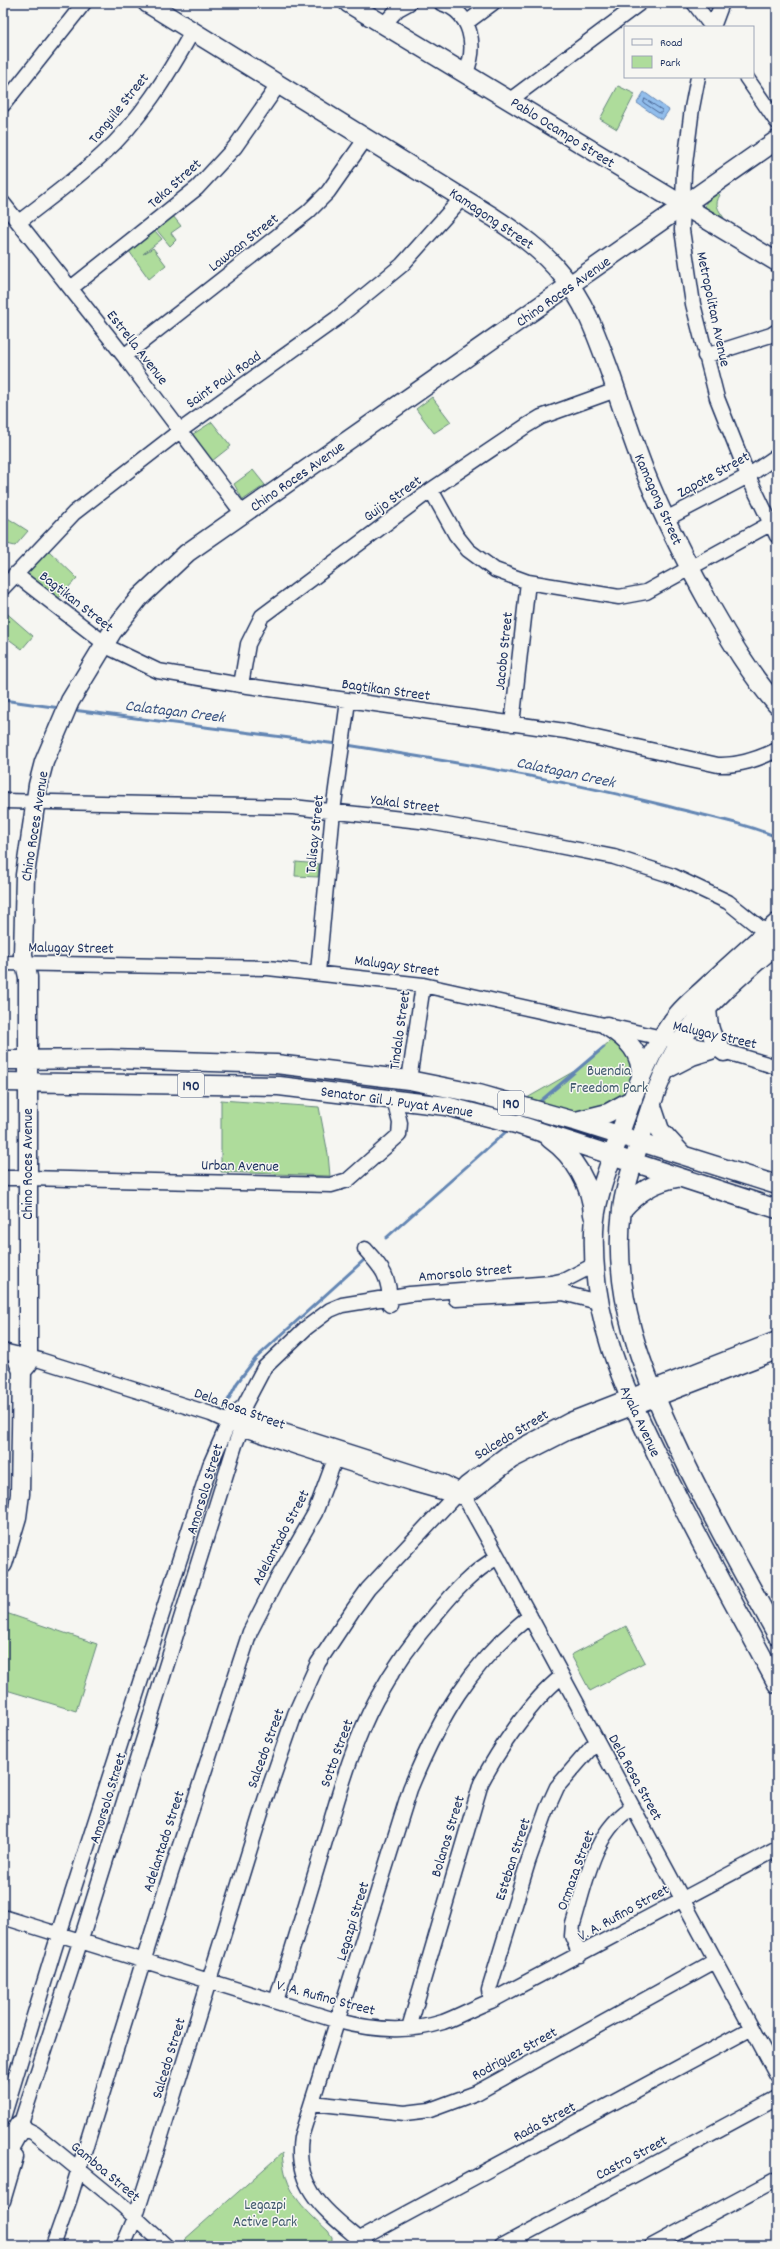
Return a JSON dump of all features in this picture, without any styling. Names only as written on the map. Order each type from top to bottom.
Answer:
[{"type":"highway","points":[[3,2168],[10,2144],[12,2122]]},
{"type":"main road","name":"Kamagong Street","points":[[147,3],[525,238],[547,258],[571,285],[594,326],[646,473],[690,568],[751,673],[777,705]]},
{"type":"main road","name":"Pablo Ocampo Street","points":[[348,3],[466,72],[683,206],[777,262]]},
{"type":"main road","name":"Chino Roces Avenue","points":[[3,1564],[17,1517],[20,1494],[15,1178],[18,962],[25,875],[38,785],[44,762],[66,708],[104,644],[123,616],[159,578],[187,553],[777,140]]},
{"type":"main road","name":"Ayala Avenue","points":[[774,935],[707,1007],[681,1043],[667,1069],[640,1141],[622,1210],[621,1262],[623,1287],[629,1320],[653,1394],[699,1492],[777,1635]]},
{"type":"main road","name":"Ayala Avenue","points":[[774,935],[679,1012],[661,1038],[632,1099],[612,1157],[594,1228],[594,1265],[598,1302],[603,1326],[631,1402],[678,1499],[777,1684]]},
{"type":"main road","points":[[667,1069],[692,1056],[717,1051],[708,1026],[707,1007]]},
{"type":"main road","points":[[607,1026],[624,1037],[635,1050],[641,1068],[641,1080]]},
{"type":"main road","name":"Senator Gil J. Puyat Avenue","points":[[16,1059],[111,1059],[276,1064],[409,1080],[479,1094],[574,1121],[777,1185]]},
{"type":"main road","name":"Senator Gil J. Puyat Avenue","points":[[16,1082],[279,1086],[394,1099],[467,1110],[777,1209]]},
{"type":"main road","points":[[574,1121],[608,1113],[632,1099]]},
{"type":"main road","points":[[652,1106],[660,1130],[670,1144],[685,1157]]},
{"type":"main road","points":[[539,1132],[556,1143],[570,1157],[581,1173],[589,1191],[593,1209],[594,1228]]},
{"type":"main road","points":[[622,1210],[635,1196],[651,1185],[677,1178]]},
{"type":"street","points":[[3,105],[84,3]]},
{"type":"street","points":[[384,24],[398,9],[408,3]]},
{"type":"street","points":[[441,3],[457,12],[466,23],[471,36],[473,49],[466,72]]},
{"type":"street","points":[[466,23],[493,3]]},
{"type":"street","points":[[510,100],[640,3]]},
{"type":"street","points":[[694,3],[711,26]]},
{"type":"street","points":[[712,26],[722,3]]},
{"type":"street","name":"Tanguile Street","points":[[19,222],[103,155],[126,130],[161,83],[192,32]]},
{"type":"street","name":"Metropolitan Avenue","points":[[698,78],[692,108],[684,172],[682,230],[687,270],[705,356],[717,398],[748,476],[773,530]]},
{"type":"street","points":[[747,78],[777,122]]},
{"type":"street","name":"Teka Street","points":[[71,288],[197,188],[235,147],[279,84]]},
{"type":"street","name":"Lawaan Street","points":[[124,356],[308,212],[328,192],[366,138]]},
{"type":"street","name":"Saint Paul Road","points":[[3,588],[74,513],[181,430],[336,319],[402,265],[462,198]]},
{"type":"street","name":"Estrella Avenue","points":[[3,203],[124,356],[243,514]]},
{"type":"street","points":[[705,356],[775,336]]},
{"type":"street","name":"Guijo Street","points":[[241,685],[248,644],[262,616],[431,490],[541,417],[616,390]]},
{"type":"street","name":"Zapote Street","points":[[666,519],[748,476],[777,456]]},
{"type":"street","points":[[431,490],[456,535],[468,550],[495,570],[528,582],[620,597],[646,592],[690,568],[773,530]]},
{"type":"street","name":"Bagtikan Street","points":[[15,574],[104,644],[124,656],[158,671],[241,685],[565,732],[718,764],[732,765],[746,762],[777,750]]},
{"type":"street","name":"Jacobo Street","points":[[512,724],[528,582]]},
{"type":"street","name":"Talisay Street","points":[[318,972],[333,811],[348,701]]},
{"type":"street","name":"Yakal Street","points":[[3,801],[251,805],[333,811],[437,824],[614,857],[673,876],[710,892],[728,902],[774,935]]},
{"type":"street","name":"Malugay Street","points":[[18,962],[268,968],[318,972],[423,985],[661,1038],[777,1067]]},
{"type":"street","name":"Tindalo Street","points":[[409,1080],[423,985]]},
{"type":"street","name":"Urban Avenue","points":[[15,1178],[332,1185],[348,1180],[399,1135],[400,1123],[394,1099]]},
{"type":"street","points":[[365,1249],[381,1266],[388,1278],[398,1290],[410,1294]]},
{"type":"street","name":"Amorsolo Street","points":[[3,2201],[19,2149],[12,2122],[60,1934],[210,1465],[239,1418],[264,1368],[316,1321],[390,1301],[410,1294],[550,1283],[565,1280],[594,1265]]},
{"type":"street","points":[[388,1278],[390,1301]]},
{"type":"street","name":"Amorsolo Street","points":[[390,1301],[563,1293],[598,1302]]},
{"type":"street","points":[[653,1394],[777,1339]]},
{"type":"street","points":[[653,1394],[777,1352]]},
{"type":"street","name":"Dela Rosa Street","points":[[18,1358],[210,1413],[239,1418],[443,1482],[460,1495],[498,1557],[561,1677],[683,1898],[715,1961],[777,2075]]},
{"type":"street","name":"Salcedo Street","points":[[123,2246],[135,2218],[210,1981],[265,1800],[295,1714],[318,1663],[334,1636],[368,1589],[460,1495],[512,1461],[541,1445],[631,1402],[653,1394]]},
{"type":"street","name":"Dela Rosa Street","points":[[239,1418],[335,1459],[460,1495]]},
{"type":"street","name":"Amorsolo Street","points":[[12,2122],[81,1941],[239,1418]]},
{"type":"street","name":"Adelantado Street","points":[[53,2246],[166,1888],[250,1632],[275,1583],[315,1513],[335,1459]]},
{"type":"street","name":"Sotto Street","points":[[276,2001],[338,1796],[356,1745],[376,1701],[396,1666],[446,1601],[467,1580],[498,1557]]},
{"type":"street","name":"Legazpi Street","points":[[360,2244],[314,2197],[304,2180],[300,2165],[299,2149],[410,1789],[422,1758],[437,1726],[479,1665],[506,1636],[530,1616]]},
{"type":"street","name":"Bolanos Street","points":[[409,2028],[470,1813],[481,1783],[499,1751],[547,1690],[561,1677]]},
{"type":"street","name":"Esteban Street","points":[[491,2001],[489,1990],[528,1862],[547,1808],[557,1787],[597,1741]]},
{"type":"street","name":"Ormaza Street","points":[[580,1955],[572,1936],[573,1924],[595,1855],[603,1836],[615,1820],[633,1807]]},
{"type":"street","name":"V. A. Rufino Street","points":[[3,1917],[338,2021],[369,2028],[409,2028],[443,2022],[491,2001],[580,1955],[683,1898],[777,1850]]},
{"type":"street","name":"Rodriguez Street","points":[[312,2103],[405,2113],[430,2110],[476,2093],[715,1961]]},
{"type":"street","name":"Rada Street","points":[[360,2244],[752,2028]]},
{"type":"street","name":"Castro Street","points":[[502,2246],[777,2098]]},
{"type":"street","name":"Gamboa Street","points":[[12,2122],[34,2133],[166,2246]]},
{"type":"street","points":[[652,2246],[777,2178]]},
{"type":"green space","points":[[618,86],[635,94],[617,129],[600,119]]},
{"type":"green space","points":[[718,193],[720,195],[717,204],[724,218],[706,208],[705,205],[707,201]]},
{"type":"green space","points":[[173,216],[181,226],[171,233],[176,240],[170,246],[156,229]]},
{"type":"green space","points":[[155,231],[162,239],[143,254],[153,248],[166,265],[149,279],[129,251]]},
{"type":"green space","points":[[432,397],[451,422],[434,433],[416,409]]},
{"type":"green space","points":[[212,422],[231,446],[212,461],[190,436]]},
{"type":"green space","points":[[253,470],[265,485],[243,500],[234,484]]},
{"type":"green space","points":[[3,515],[28,531],[15,546],[3,543]]},
{"type":"green space","points":[[47,549],[77,578],[56,601],[27,574]]},
{"type":"green space","points":[[3,610],[33,636],[22,649],[3,635]]},
{"type":"green space","points":[[296,862],[319,864],[318,877],[295,876]]},
{"type":"green space","name":"Buendia Freedom Park","points":[[617,1035],[635,1050],[633,1097],[612,1109],[571,1113],[527,1098],[578,1069]]},
{"type":"green space","points":[[221,1100],[319,1107],[328,1154],[330,1176],[221,1172]]},
{"type":"green space","points":[[3,1612],[97,1644],[76,1711],[3,1689]]},
{"type":"green space","points":[[626,1626],[645,1662],[590,1691],[571,1655]]},
{"type":"green space","name":"Legazpi Active Park","points":[[282,2153],[284,2167],[291,2188],[302,2206],[328,2231],[332,2237],[332,2246],[190,2246],[184,2240]]},
{"type":"water","points":[[644,92],[669,110],[662,120],[637,103]]},
{"type":"waterway","name":"Calatagan Creek","points":[[3,700],[60,708]]},
{"type":"waterway","name":"Calatagan Creek","points":[[73,710],[337,744]]},
{"type":"waterway","name":"Calatagan Creek","points":[[347,745],[585,787],[721,819],[777,837]]},
{"type":"waterway","points":[[537,1104],[604,1047]]},
{"type":"waterway","points":[[386,1238],[509,1129]]},
{"type":"waterway","points":[[221,1414],[237,1383],[256,1358],[364,1260]]}]
